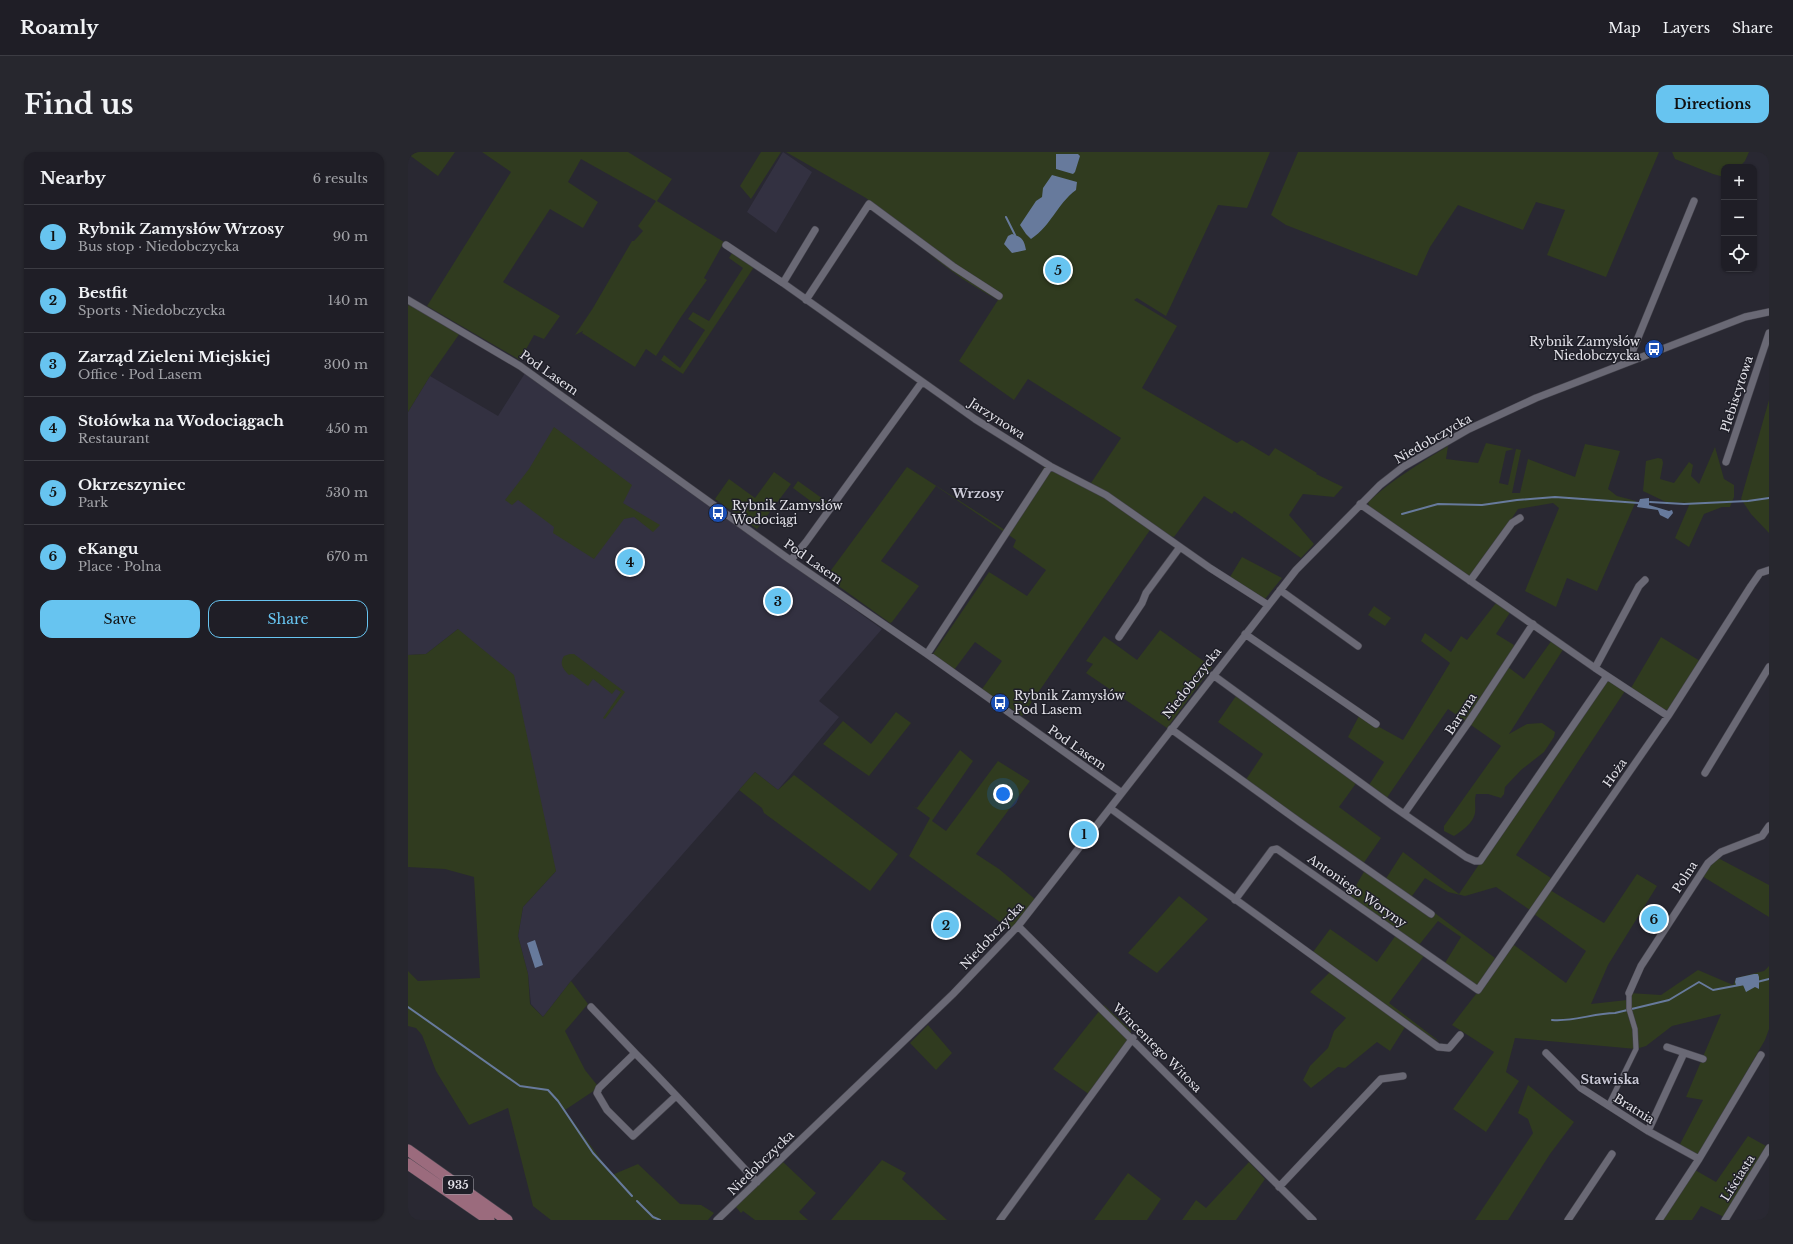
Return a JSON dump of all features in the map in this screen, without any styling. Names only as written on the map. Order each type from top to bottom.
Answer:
[{"type":"main road","name":"935","points":[[408,1150],[507,1220]]},
{"type":"main road","name":"935","points":[[408,1164],[489,1220]]},
{"type":"street","points":[[1634,360],[1633,350],[1694,201]]},
{"type":"street","points":[[806,300],[869,204],[954,267],[999,296]]},
{"type":"street","points":[[783,283],[815,230]]},
{"type":"street","name":"Jarzynowa","points":[[726,245],[783,283],[975,419],[1050,466],[1106,495],[1180,547],[1268,605]]},
{"type":"street","name":"Pod Lasem","points":[[408,300],[520,366],[791,560],[927,654],[1122,793]]},
{"type":"street","name":"Niedobczycka","points":[[717,1220],[947,1000],[1018,926],[1212,675],[1296,570],[1380,485],[1403,467],[1469,429],[1536,398],[1745,317],[1769,312]]},
{"type":"street","name":"Plebiscytowa","points":[[1726,462],[1769,333]]},
{"type":"street","points":[[791,560],[806,542],[922,382]]},
{"type":"street","points":[[927,654],[1050,466]]},
{"type":"street","points":[[1360,504],[1607,676],[1668,716]]},
{"type":"street","points":[[1470,581],[1512,522],[1520,518]]},
{"type":"street","points":[[1120,637],[1142,603],[1146,593],[1180,547]]},
{"type":"street","name":"Hoża","points":[[1478,990],[1668,716],[1760,573],[1769,570]]},
{"type":"street","points":[[1596,668],[1639,586],[1645,580]]},
{"type":"street","points":[[1280,590],[1358,646]]},
{"type":"street","name":"Barwna","points":[[1404,814],[1468,723],[1534,624]]},
{"type":"street","points":[[1245,634],[1376,724]]},
{"type":"street","points":[[1705,772],[1769,667]]},
{"type":"street","points":[[1212,675],[1404,814],[1466,857],[1475,861],[1480,861],[1607,676]]},
{"type":"street","points":[[1171,729],[1301,823],[1431,914]]},
{"type":"street","points":[[1110,808],[1438,1047],[1442,1049],[1449,1048],[1460,1035]]},
{"type":"street","name":"Polna","points":[[1608,1106],[1636,1049],[1635,1029],[1629,1010],[1629,993],[1641,966],[1708,863],[1721,852],[1762,836],[1769,826]]},
{"type":"street","name":"Antoniego Woryny","points":[[1236,900],[1272,850],[1277,849],[1478,990]]},
{"type":"street","name":"Wincentego Witosa","points":[[1018,926],[1133,1038],[1312,1220]]},
{"type":"street","points":[[591,1007],[757,1182]]},
{"type":"street","points":[[1000,1220],[1133,1038]]},
{"type":"street","points":[[1667,1047],[1703,1059]]},
{"type":"street","points":[[635,1053],[598,1090],[600,1099],[610,1114],[633,1136],[676,1096]]},
{"type":"street","name":"Bratnia","points":[[1546,1053],[1581,1088],[1648,1131],[1699,1159]]},
{"type":"street","points":[[1648,1131],[1684,1053]]},
{"type":"street","points":[[1659,1220],[1699,1159],[1760,1054]]},
{"type":"street","points":[[1279,1187],[1381,1078],[1403,1076]]},
{"type":"street","name":"Liściasta","points":[[1724,1220],[1769,1148]]},
{"type":"street","points":[[1568,1220],[1612,1154]]},
{"type":"shaded area","points":[[783,152],[812,172],[776,233],[747,212]]},
{"type":"shaded area","points":[[527,370],[622,444],[882,629],[819,701],[839,717],[778,790],[755,772],[571,981],[543,1017],[531,1004],[528,974],[518,936],[523,907],[556,871],[458,629],[426,654],[408,655],[408,412],[430,376],[498,416]]},
{"type":"green space","points":[[409,152],[455,152],[438,176],[408,154]]},
{"type":"green space","points":[[482,152],[628,152],[672,179],[657,201],[724,242],[704,278],[707,280],[656,356],[646,349],[635,367],[582,333],[583,331],[575,335],[593,308],[632,241],[634,241],[643,231],[638,226],[656,201],[581,159],[568,182],[598,202],[583,228],[550,209],[503,282],[560,316],[544,339],[534,335],[520,360],[427,306],[511,172]]},
{"type":"green space","points":[[761,152],[781,152],[751,199],[740,186]]},
{"type":"green space","points":[[786,152],[1270,152],[1247,208],[1218,205],[1166,316],[1137,298],[1134,300],[1177,326],[1142,388],[1237,443],[1242,440],[1269,456],[1275,448],[1317,473],[1316,474],[1343,487],[1334,497],[1303,494],[1289,515],[1314,544],[1301,558],[1234,511],[1232,514],[1204,496],[1174,537],[1150,530],[1022,716],[982,689],[1002,661],[975,642],[954,670],[933,654],[989,572],[1027,596],[1046,570],[1013,547],[1016,540],[936,486],[881,561],[919,586],[892,622],[890,623],[826,577],[907,467],[1005,530],[1048,461],[1091,483],[1121,438],[1028,379],[1014,400],[959,361],[998,300],[951,271],[925,250],[936,249],[907,230],[866,198]]},
{"type":"green space","points":[[1298,152],[1659,152],[1606,277],[1547,255],[1565,210],[1536,202],[1523,230],[1458,205],[1430,247],[1417,276],[1286,225],[1271,215]]},
{"type":"green space","points":[[1672,152],[1749,152],[1742,164],[1721,164],[1721,176],[1675,159]]},
{"type":"green space","points":[[732,253],[754,267],[683,374],[661,360],[664,355],[680,368],[705,330],[688,319],[693,312],[709,321],[743,268],[729,258]]},
{"type":"green space","points":[[410,303],[460,333],[430,376],[408,412],[408,306]]},
{"type":"green space","points":[[1769,400],[1769,533],[1751,514],[1741,499]]},
{"type":"green space","points":[[554,427],[632,485],[623,503],[660,525],[653,532],[634,517],[624,519],[594,559],[553,533],[554,527],[518,500],[512,505],[505,500],[529,469]]},
{"type":"green space","points":[[1486,443],[1514,449],[1506,451],[1499,483],[1508,485],[1516,449],[1521,450],[1512,493],[1520,493],[1528,459],[1575,477],[1585,444],[1620,451],[1608,489],[1617,496],[1636,501],[1597,591],[1567,578],[1556,607],[1525,591],[1559,508],[1553,503],[1518,509],[1472,579],[1370,509],[1368,502],[1377,494],[1406,472],[1448,446],[1446,459],[1478,463]]},
{"type":"green space","points":[[1715,447],[1724,479],[1734,485],[1734,497],[1730,507],[1722,507],[1704,514],[1689,547],[1675,538],[1690,503],[1666,502],[1643,491],[1646,461],[1658,458],[1662,459],[1663,463],[1660,479],[1674,483],[1689,462],[1693,465],[1691,476],[1699,484]]},
{"type":"green space","points":[[774,472],[791,484],[757,529],[715,499],[729,479],[755,498]]},
{"type":"green space","points":[[798,481],[830,504],[824,511],[793,488]]},
{"type":"green space","points":[[1242,557],[1282,578],[1265,599],[1230,577]]},
{"type":"green space","points":[[1496,603],[1511,611],[1496,634],[1514,645],[1508,667],[1524,679],[1552,640],[1564,648],[1509,734],[1527,724],[1542,723],[1555,732],[1554,737],[1544,752],[1521,770],[1505,787],[1504,794],[1501,798],[1488,794],[1476,794],[1475,813],[1472,820],[1464,829],[1454,836],[1444,831],[1444,826],[1501,746],[1448,709],[1386,799],[1369,785],[1384,762],[1348,737],[1359,716],[1403,740],[1450,663],[1421,641],[1425,633],[1451,652],[1461,636],[1467,640]]},
{"type":"green space","points":[[1374,606],[1391,618],[1385,626],[1368,615]]},
{"type":"green space","points":[[458,629],[514,675],[556,871],[523,907],[518,936],[528,974],[530,1004],[543,1017],[571,981],[588,1004],[565,1031],[585,1070],[597,1085],[595,1090],[565,1110],[612,1175],[638,1164],[680,1204],[701,1205],[714,1213],[708,1220],[551,1220],[533,1206],[508,1108],[469,1125],[436,1071],[422,1035],[416,1028],[408,1026],[408,971],[418,981],[480,978],[474,877],[445,869],[408,867],[408,655],[426,654]]},
{"type":"green space","points":[[1160,630],[1212,667],[1167,728],[1086,673],[1093,664],[1086,661],[1104,636],[1137,660]]},
{"type":"green space","points":[[1661,637],[1700,661],[1671,707],[1667,710],[1657,706],[1631,688]]},
{"type":"green space","points":[[574,654],[625,692],[605,719],[603,718],[621,692],[616,689],[612,694],[593,679],[588,686],[572,674],[569,675],[563,668],[562,662],[564,656]]},
{"type":"green space","points":[[1606,677],[1625,691],[1516,855],[1551,878],[1530,910],[1496,887],[1465,896],[1448,892],[1425,878],[1412,896],[1495,958],[1478,986],[1445,963],[1461,937],[1438,921],[1419,945],[1350,896],[1365,870],[1245,781],[1263,754],[1218,722],[1236,696],[1357,782],[1339,807],[1381,838],[1363,864],[1385,880],[1403,852],[1459,894]]},
{"type":"green space","points":[[896,712],[911,723],[869,776],[823,744],[843,721],[871,744]]},
{"type":"green space","points":[[960,750],[973,761],[932,821],[946,831],[998,761],[1030,781],[976,854],[999,869],[1036,900],[1011,930],[909,856],[930,818],[912,805],[917,808]]},
{"type":"green space","points":[[755,772],[778,790],[794,775],[898,854],[870,891],[764,813],[762,808],[739,790]]},
{"type":"green space","points":[[1718,858],[1769,885],[1769,917],[1702,876],[1710,865]]},
{"type":"green space","points":[[1637,874],[1657,886],[1608,965],[1591,1004],[1627,1000],[1629,993],[1661,995],[1698,970],[1733,985],[1736,978],[1764,971],[1769,966],[1769,1029],[1765,1040],[1697,1157],[1679,1146],[1703,1100],[1686,1097],[1721,1014],[1672,1026],[1646,1046],[1636,1049],[1515,1038],[1506,1072],[1519,1081],[1486,1132],[1453,1109],[1494,1052],[1452,1025],[1514,945],[1566,983],[1586,951],[1534,914],[1550,890],[1604,923]]},
{"type":"green space","points":[[1179,896],[1208,919],[1157,973],[1128,953]]},
{"type":"green space","points":[[1330,929],[1377,962],[1396,935],[1424,956],[1389,1003],[1440,1042],[1407,1024],[1390,1051],[1377,1042],[1345,1068],[1338,1067],[1311,1088],[1303,1080],[1310,1066],[1328,1048],[1334,1031],[1346,1018],[1310,992],[1329,973],[1332,966],[1313,952]]},
{"type":"green space","points":[[1104,1005],[1131,1031],[1129,1038],[1090,1095],[1053,1069]]},
{"type":"green space","points":[[928,1025],[952,1053],[936,1070],[910,1043]]},
{"type":"green space","points":[[1528,1085],[1574,1122],[1550,1154],[1508,1220],[1475,1220],[1533,1133],[1528,1119],[1518,1113]]},
{"type":"green space","points":[[1748,1136],[1766,1146],[1724,1217],[1701,1206],[1692,1220],[1662,1220],[1695,1170],[1716,1182]]},
{"type":"green space","points":[[882,1160],[906,1173],[902,1179],[947,1220],[831,1220]]},
{"type":"green space","points":[[783,1162],[816,1193],[799,1212],[808,1220],[755,1220],[743,1211],[741,1213],[735,1206]]},
{"type":"green space","points":[[1249,1162],[1265,1179],[1236,1220],[1182,1220],[1196,1200],[1206,1208]]},
{"type":"green space","points":[[1128,1173],[1161,1199],[1147,1220],[1094,1220]]},
{"type":"water","points":[[1056,154],[1078,154],[1080,156],[1073,174],[1056,169]]},
{"type":"water","points":[[1052,175],[1077,182],[1076,190],[1063,202],[1044,228],[1031,239],[1020,225],[1036,201],[1042,197],[1043,188]]},
{"type":"water","points":[[1012,234],[1022,239],[1026,250],[1012,253],[1004,244],[1008,236]]},
{"type":"water","points":[[1649,498],[1649,505],[1669,511],[1672,510],[1673,513],[1668,519],[1660,515],[1658,510],[1637,507],[1640,499]]},
{"type":"water","points":[[535,940],[543,965],[535,968],[527,943]]},
{"type":"water","points":[[1758,974],[1759,977],[1759,989],[1755,987],[1746,992],[1743,985],[1736,985],[1736,978]]},
{"type":"waterway","points":[[1006,217],[1015,235]]},
{"type":"waterway","points":[[1402,514],[1438,504],[1482,505],[1555,497],[1639,503]]},
{"type":"waterway","points":[[1650,502],[1684,504],[1748,501],[1769,498]]},
{"type":"waterway","points":[[1757,982],[1769,979]]},
{"type":"waterway","points":[[1552,1020],[1568,1020],[1599,1014],[1615,1013],[1669,1000],[1699,982],[1713,990],[1745,984]]},
{"type":"waterway","points":[[408,1007],[520,1086],[548,1090],[558,1101],[593,1153],[632,1196]]},
{"type":"waterway","points":[[637,1201],[653,1217],[660,1220]]},
{"type":"place","name":"Okrzeszyniec","points":[[1058,270]]},
{"type":"place","name":"Rybnik Zamysłów Niedobczycka","points":[[1654,349]]},
{"type":"place","name":"Rybnik Zamysłów Wodociągi","points":[[718,513]]},
{"type":"place","name":"Stołówka na Wodociągach","points":[[630,562]]},
{"type":"place","name":"Zarząd Zieleni Miejskiej","points":[[778,601]]},
{"type":"place","name":"Rybnik Zamysłów Pod Lasem","points":[[1000,703]]},
{"type":"place","name":"Rybnik Zamysłów Wrzosy","points":[[1084,834]]},
{"type":"place","name":"eKangu","points":[[1654,919]]},
{"type":"place","name":"Bestfit","points":[[946,925]]},
{"type":"district","name":"Wrzosy","points":[[978,493]]},
{"type":"district","name":"Stawiska","points":[[1610,1079]]}]
